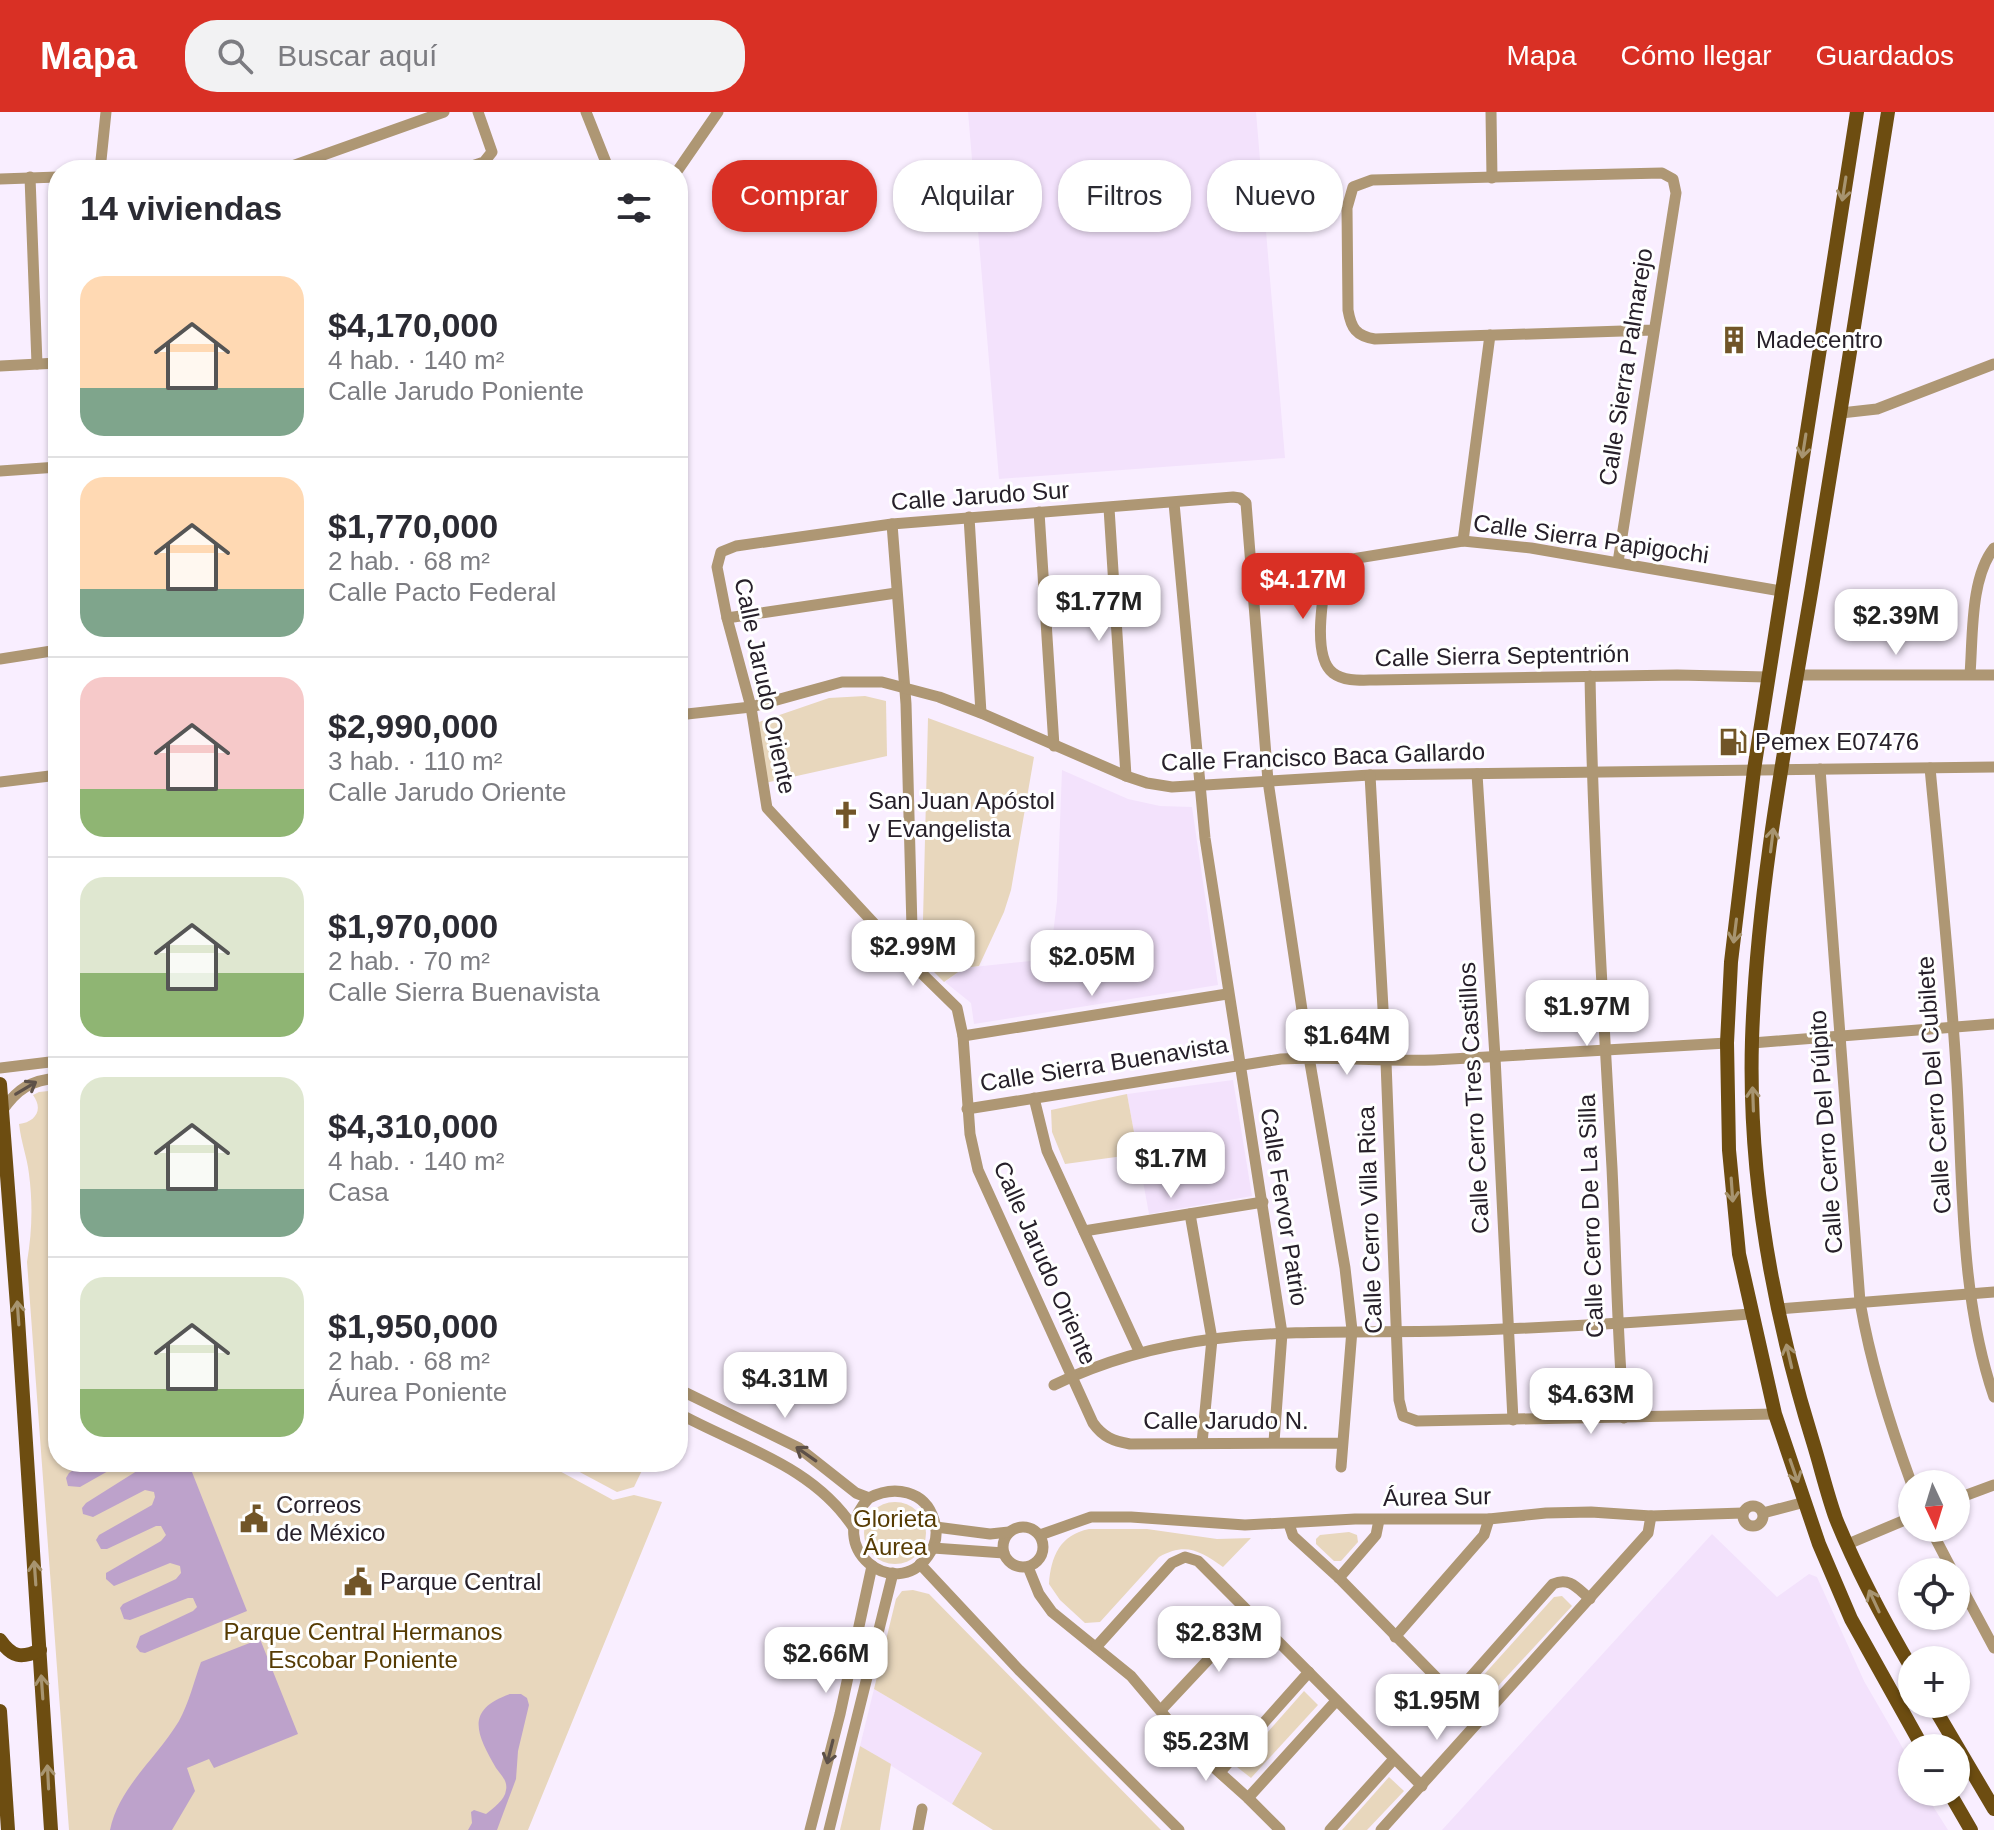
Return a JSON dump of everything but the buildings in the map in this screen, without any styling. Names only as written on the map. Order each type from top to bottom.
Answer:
[{"type":"main road","points":[[1857,112],[1754,770],[1731,962],[1727,1043],[1732,1203],[1750,1314],[1775,1414],[1805,1502],[1851,1619],[1915,1734]]},
{"type":"main road","points":[[1888,112],[1782,769],[1758,955],[1752,1043],[1753,1108],[1761,1206],[1778,1309],[1798,1393],[1836,1517],[1882,1618],[1898,1646]]},
{"type":"main road","points":[[0,1084],[51,1830]]},
{"type":"main road","points":[[0,1640],[20,1657],[40,1650]]},
{"type":"main road","points":[[0,1711],[8,1830]]},
{"type":"main road","points":[[1940,1718],[1994,1809]]},
{"type":"main road","points":[[1957,1806],[1971,1830]]},
{"type":"street","points":[[101,160],[106,112]]},
{"type":"street","points":[[309,160],[444,112]]},
{"type":"street","points":[[478,112],[492,152],[486,160]]},
{"type":"street","points":[[586,112],[605,160]]},
{"type":"street","points":[[685,160],[718,112]]},
{"type":"street","points":[[1491,112],[1492,178],[1372,180],[1353,187],[1347,208],[1348,310],[1351,324],[1363,337],[1375,339],[1653,330]]},
{"type":"street","name":"Calle Sierra Palmarejo","points":[[1492,178],[1662,173],[1673,179],[1676,193],[1618,562]]},
{"type":"street","points":[[30,177],[37,364]]},
{"type":"street","points":[[0,179],[48,177]]},
{"type":"street","points":[[1463,541],[1490,335]]},
{"type":"street","points":[[0,366],[48,363]]},
{"type":"street","points":[[1841,413],[1877,409],[1994,364]]},
{"type":"street","points":[[0,471],[48,468]]},
{"type":"street","name":"Calle Jarudo Sur","points":[[721,552],[736,546],[892,524],[1233,497],[1243,500],[1247,509],[1253,575]]},
{"type":"street","name":"Calle Fervor Patrio","points":[[1174,503],[1199,787],[1227,994],[1282,1333],[1274,1442]]},
{"type":"street","points":[[1109,508],[1126,776]]},
{"type":"street","points":[[1039,512],[1054,746]]},
{"type":"street","points":[[969,517],[981,713]]},
{"type":"street","points":[[892,524],[905,687],[912,928],[906,958]]},
{"type":"street","name":"Calle Sierra Papigochi","points":[[1253,575],[1463,541],[1618,562],[1781,591]]},
{"type":"street","points":[[1970,674],[1979,582],[1983,564],[1994,548]]},
{"type":"street","name":"Calle Jarudo Oriente","points":[[721,552],[717,567],[751,707],[767,808],[906,958],[957,1008],[963,1036],[967,1109],[978,1170],[1093,1423],[1101,1434],[1110,1439]]},
{"type":"street","name":"Calle Sierra Septentrión","points":[[1328,562],[1321,625],[1323,660],[1330,671],[1341,678],[1768,677]]},
{"type":"street","points":[[1253,575],[1268,781],[1309,1057],[1345,1268],[1352,1330],[1341,1467]]},
{"type":"street","points":[[727,618],[896,593]]},
{"type":"street","points":[[0,659],[48,652]]},
{"type":"street","points":[[1797,675],[1994,675]]},
{"type":"street","name":"Calle Cerro De La Silla","points":[[1590,676],[1616,1325],[1624,1418]]},
{"type":"street","name":"Calle Francisco Baca Gallardo","points":[[688,714],[751,707],[822,685],[882,682],[981,713],[1126,776],[1160,785],[1199,787],[1370,775],[1994,767]]},
{"type":"street","name":"Calle Cerro Del Cubilete","points":[[1930,768],[1954,1027],[1969,1293],[1984,1366],[1994,1397]]},
{"type":"street","name":"Calle Cerro Del Púlpito","points":[[1820,769],[1860,1302],[1873,1368],[1907,1470]]},
{"type":"street","name":"Calle Cerro Tres Castillos","points":[[1477,774],[1513,1420]]},
{"type":"street","name":"Calle Cerro Villa Rica","points":[[1370,775],[1386,1062],[1400,1410],[1409,1420],[1513,1420]]},
{"type":"street","points":[[0,782],[48,776]]},
{"type":"street","points":[[963,1036],[1227,994]]},
{"type":"street","points":[[1752,1043],[1994,1024]]},
{"type":"street","name":"Calle Sierra Buenavista","points":[[967,1109],[1239,1065],[1309,1057],[1386,1062],[1727,1043]]},
{"type":"street","points":[[0,1068],[48,1062]]},
{"type":"street","points":[[2,1111],[28,1083],[48,1080]]},
{"type":"street","points":[[1034,1098],[1047,1151],[1139,1351]]},
{"type":"street","points":[[1084,1231],[1263,1202]]},
{"type":"street","points":[[1190,1214],[1212,1339],[1202,1443]]},
{"type":"street","points":[[1778,1309],[1994,1292]]},
{"type":"street","points":[[1054,1385],[1139,1351],[1212,1339],[1352,1330],[1396,1332],[1616,1325],[1750,1314]]},
{"type":"street","points":[[688,1394],[799,1448],[856,1493],[869,1498]]},
{"type":"street","points":[[1513,1420],[1775,1414]]},
{"type":"street","points":[[688,1418],[786,1466],[841,1510],[853,1527]]},
{"type":"street","name":"Calle Jarudo N.","points":[[1110,1439],[1130,1444],[1342,1443]]},
{"type":"street","points":[[1970,1494],[1994,1485]]},
{"type":"street","points":[[905,1491],[926,1504],[936,1527],[933,1548],[920,1564],[893,1573],[872,1566],[857,1550],[853,1527],[856,1516],[869,1498],[880,1492],[905,1491]]},
{"type":"street","name":"Áurea Sur","points":[[1040,1535],[1091,1517],[1234,1525],[1289,1524],[1489,1519],[1546,1513],[1651,1516],[1743,1513],[1753,1505],[1760,1507],[1763,1513],[1805,1502]]},
{"type":"street","points":[[1381,1830],[1648,1533],[1651,1516]]},
{"type":"street","points":[[1395,1637],[1484,1535],[1489,1519]]},
{"type":"street","points":[[1339,1578],[1376,1535],[1379,1520]]},
{"type":"street","points":[[1848,1544],[1898,1523]]},
{"type":"street","points":[[1289,1524],[1293,1536],[1339,1578],[1479,1721]]},
{"type":"street","points":[[936,1527],[990,1534],[1025,1527],[1040,1535],[1042,1554],[1037,1562],[1028,1567],[1013,1564],[1004,1553],[1004,1542],[1009,1532]]},
{"type":"street","points":[[960,1549],[962,1531]]},
{"type":"street","points":[[933,1548],[1004,1553]]},
{"type":"street","points":[[1097,1646],[1172,1563],[1185,1557],[1198,1561],[1422,1786]]},
{"type":"street","points":[[920,1564],[1019,1670],[1179,1830]]},
{"type":"street","points":[[810,1830],[840,1714],[872,1566]]},
{"type":"street","points":[[1028,1567],[1039,1594],[1052,1612],[1131,1676],[1190,1746],[1280,1830]]},
{"type":"street","points":[[829,1830],[893,1573]]},
{"type":"street","points":[[1453,1697],[1553,1584],[1570,1581],[1590,1599]]},
{"type":"street","points":[[1970,1602],[1994,1648]]},
{"type":"street","points":[[1161,1710],[1251,1614]]},
{"type":"street","points":[[1220,1772],[1309,1672]]},
{"type":"street","points":[[1248,1798],[1336,1701]]},
{"type":"street","points":[[1330,1830],[1394,1759]]},
{"type":"street","points":[[918,1830],[922,1809]]},
{"type":"shaded area","points":[[968,112],[1256,112],[1260,160],[1207,160],[1207,232],[1266,232],[1285,458],[999,479],[978,232],[1042,232],[1042,160],[972,160]]},
{"type":"shaded area","points":[[1062,770],[1128,799],[1160,806],[1192,807],[1218,985],[974,1024],[971,1003],[945,982],[964,968],[1050,959],[1057,901]]},
{"type":"shaded area","points":[[1233,1080],[1252,1196],[1149,1214],[1127,1094]]},
{"type":"shaded area","points":[[106,1472],[80,1487],[68,1486],[66,1478],[69,1473]]},
{"type":"shaded area","points":[[135,1472],[192,1472],[247,1611],[145,1653],[140,1652],[136,1647],[140,1636],[197,1607],[193,1598],[188,1598],[130,1620],[124,1619],[120,1608],[123,1604],[176,1579],[181,1573],[180,1566],[170,1563],[114,1586],[106,1579],[106,1573],[166,1535],[161,1526],[156,1526],[107,1549],[101,1549],[96,1540],[99,1535],[152,1505],[154,1492],[145,1490],[93,1517],[83,1514],[82,1508]]},
{"type":"shaded area","points":[[1712,1534],[1777,1597],[1809,1574],[1817,1577],[1864,1681],[1898,1740],[1898,1806],[1933,1806],[1948,1830],[1442,1830]]},
{"type":"shaded area","points":[[260,1639],[298,1734],[214,1768],[209,1759],[187,1768],[195,1791],[172,1830],[110,1830],[121,1800],[179,1721],[201,1662]]},
{"type":"shaded area","points":[[874,1689],[982,1753],[952,1804],[860,1746]]},
{"type":"shaded area","points":[[510,1694],[521,1694],[527,1698],[529,1705],[518,1751],[516,1779],[497,1830],[468,1830],[472,1823],[471,1812],[486,1814],[505,1794],[505,1781],[483,1744],[479,1724],[486,1707]]},
{"type":"green space","points":[[865,696],[886,701],[887,756],[765,783],[753,724],[829,698]]},
{"type":"green space","points":[[928,718],[1034,757],[1011,890],[1004,912],[979,966],[964,968],[944,982],[922,960]]},
{"type":"green space","name":"Parque Central Hermanos Escobar Poniente","points":[[48,1091],[48,1472],[561,1472],[613,1500],[634,1495],[662,1502],[528,1830],[69,1830],[27,1262],[31,1197],[19,1124],[29,1121],[36,1114],[38,1106],[33,1095]]},
{"type":"green space","points":[[1127,1094],[1138,1154],[1065,1164],[1052,1132],[1051,1110]]},
{"type":"green space","points":[[580,1472],[641,1472],[634,1487],[617,1492]]},
{"type":"green space","name":"Glorieta Áurea","points":[[895,1502],[907,1504],[917,1511],[924,1521],[924,1545],[917,1555],[907,1562],[895,1564],[883,1562],[873,1555],[866,1545],[864,1533],[866,1521],[873,1511],[883,1504]]},
{"type":"green space","points":[[1089,1529],[1147,1529],[1217,1539],[1251,1538],[1223,1567],[1192,1550],[1177,1550],[1159,1557],[1100,1622],[1085,1623],[1060,1600],[1049,1584],[1052,1564],[1059,1548],[1071,1536]]},
{"type":"green space","points":[[1349,1532],[1357,1535],[1358,1542],[1341,1561],[1334,1561],[1316,1544],[1320,1535]]},
{"type":"green space","points":[[902,1591],[929,1594],[1161,1830],[993,1830],[952,1804],[982,1753],[874,1689],[896,1599]]},
{"type":"green space","points":[[1562,1596],[1572,1606],[1486,1699],[1475,1690],[1480,1679],[1554,1597]]},
{"type":"green space","points":[[1304,1691],[1318,1705],[1251,1778],[1237,1767]]},
{"type":"green space","points":[[860,1746],[891,1764],[880,1830],[840,1830]]},
{"type":"green space","points":[[1389,1777],[1404,1791],[1367,1830],[1342,1830]]},
{"type":"place","name":"Madecentro","points":[[1734,340]]},
{"type":"place","name":"Pemex E07476","points":[[1733,742]]},
{"type":"place","name":"San Juan Apóstol y Evangelista","points":[[846,815]]},
{"type":"place","name":"Correos de México","points":[[254,1519]]},
{"type":"place","name":"Parque Central","points":[[358,1582]]}]
